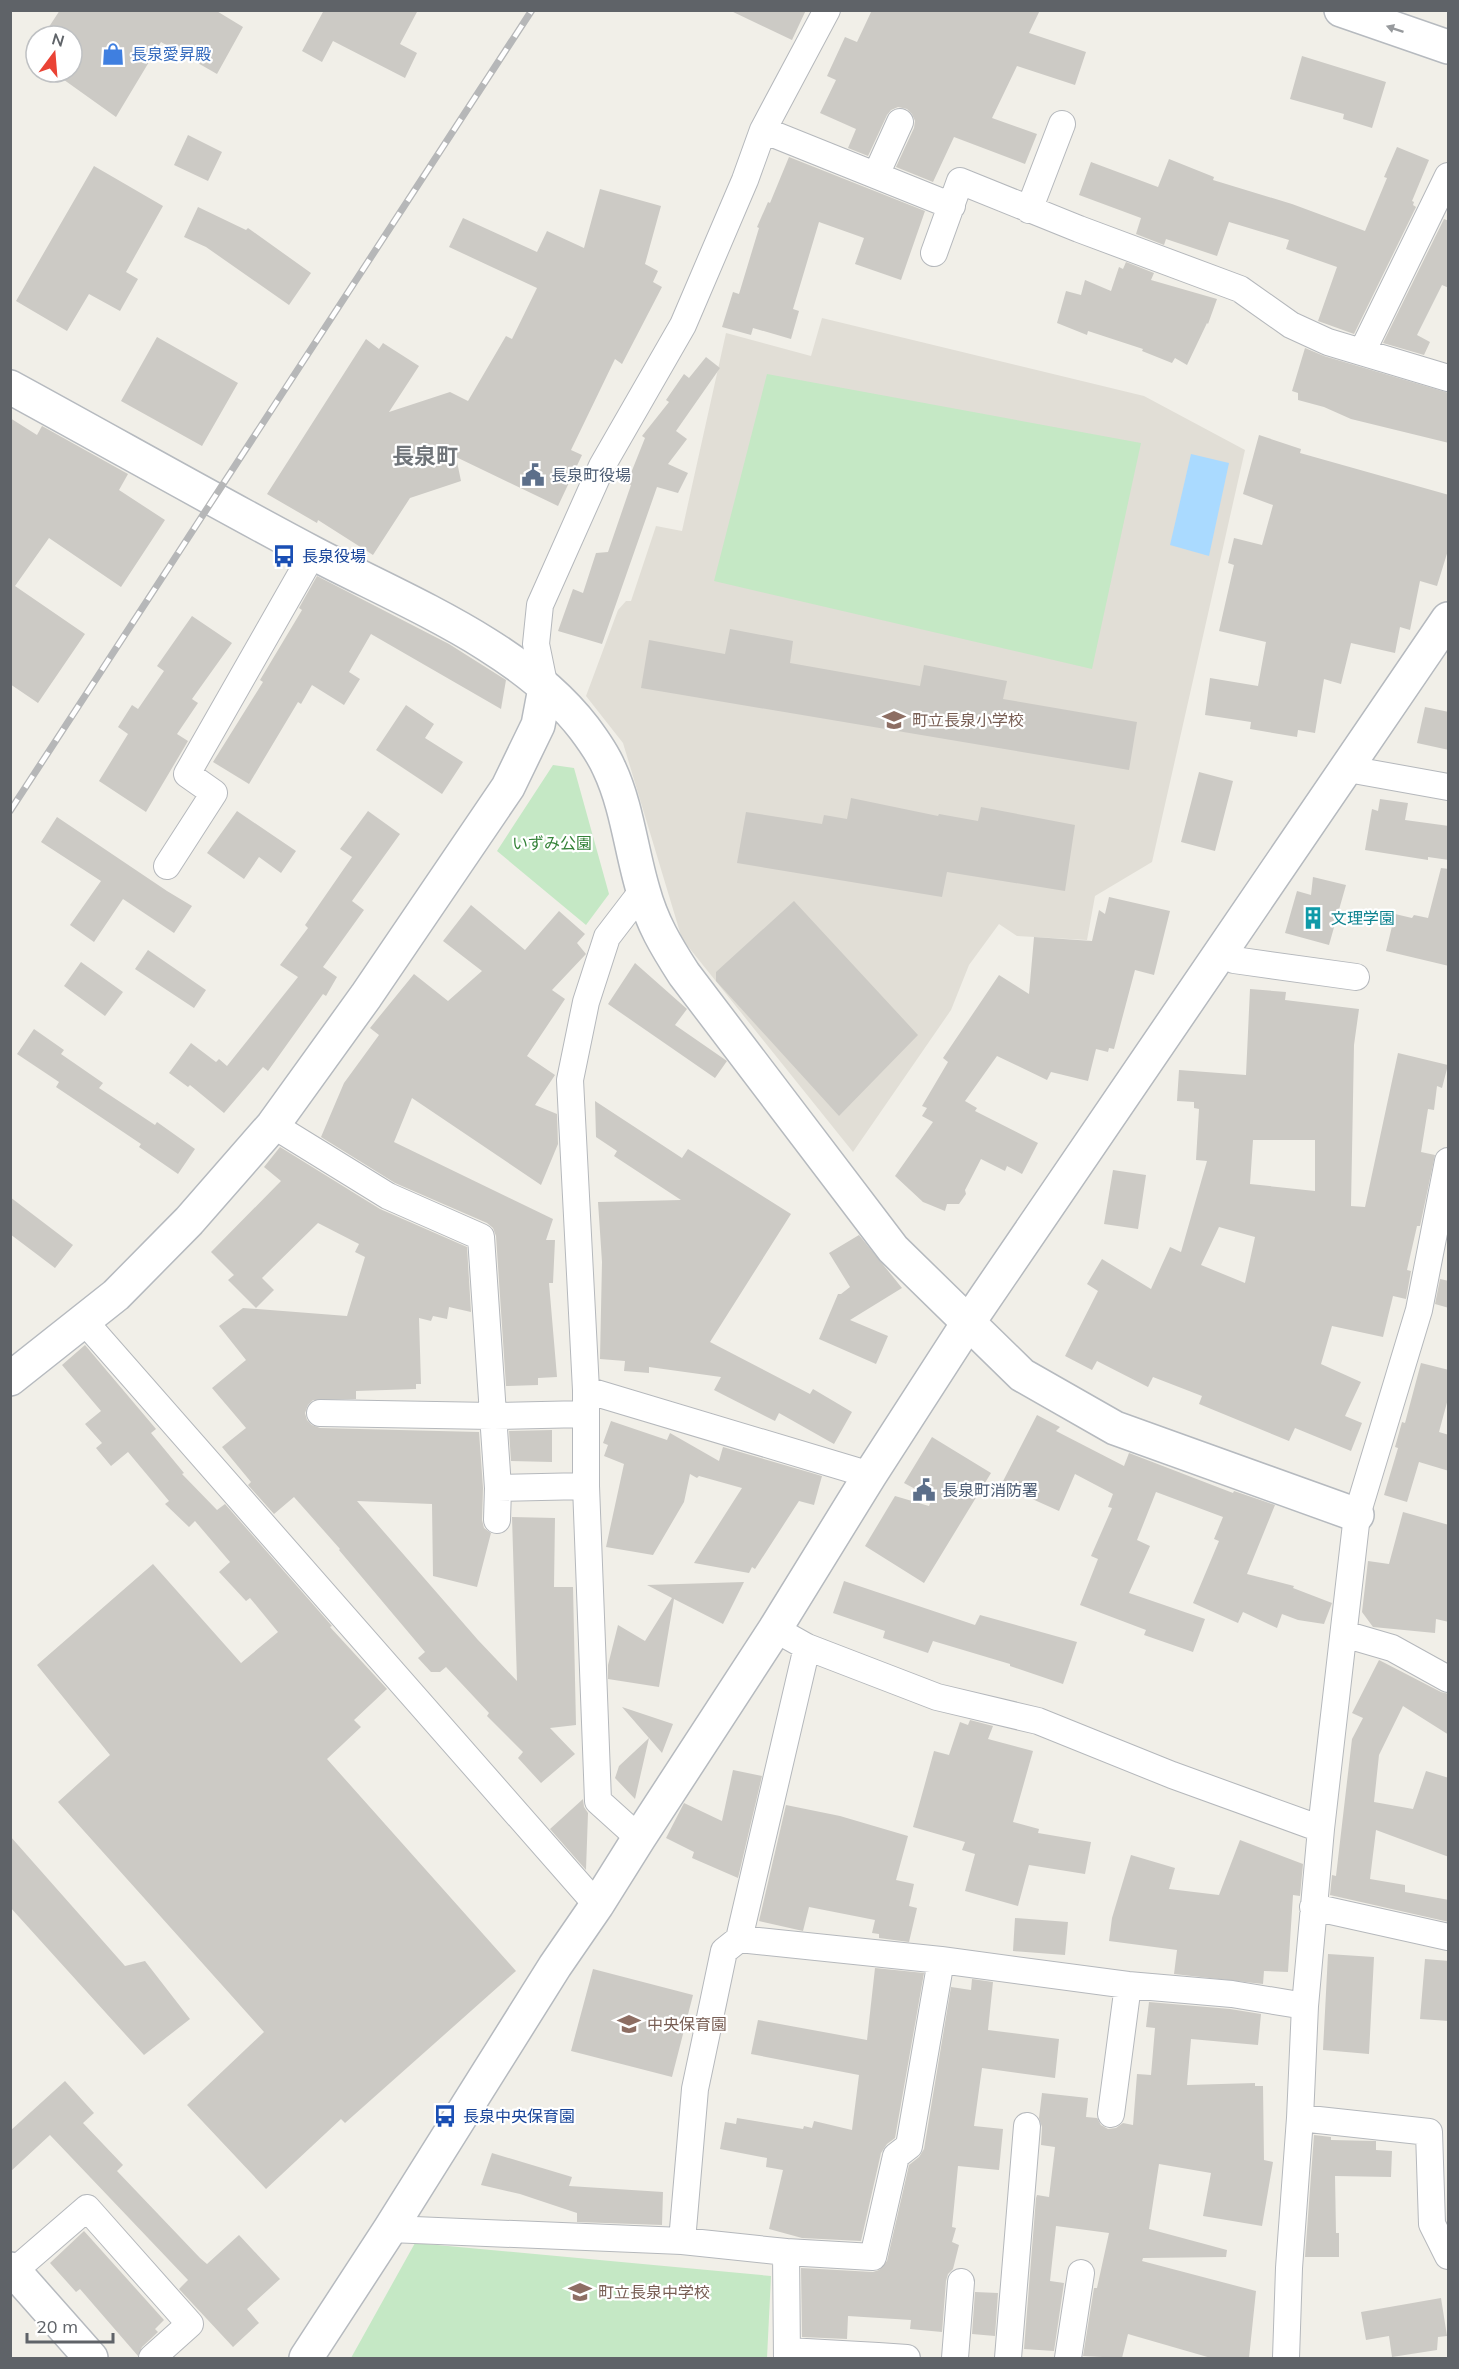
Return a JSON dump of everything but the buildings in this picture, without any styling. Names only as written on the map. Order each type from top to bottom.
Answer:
[{"type":"street","points":[[10,1378],[116,1296],[189,1221],[273,1125],[366,996],[508,787],[538,726],[545,688],[536,644],[540,605],[602,466],[683,325],[745,180],[763,130],[827,10]]},
{"type":"street","points":[[1341,10],[1449,47]]},
{"type":"street","points":[[876,176],[900,122]]},
{"type":"street","points":[[1029,210],[1062,124]]},
{"type":"street","points":[[763,130],[952,206]]},
{"type":"street","points":[[1362,352],[1449,176]]},
{"type":"street","points":[[934,253],[960,181],[1029,210],[1240,289],[1292,325],[1328,342],[1449,378]]},
{"type":"street","points":[[10,387],[313,553],[439,617],[501,653],[545,688],[583,727],[609,767],[643,890],[657,930],[684,975],[893,1249],[1022,1375],[1115,1428],[1357,1515]]},
{"type":"street","points":[[167,866],[214,792],[187,774],[313,553]]},
{"type":"street","points":[[306,2358],[555,1966],[597,1905],[775,1629],[870,1475],[968,1323],[1449,619]]},
{"type":"street","points":[[1348,769],[1449,787]]},
{"type":"street","points":[[639,1838],[598,1801],[586,1486],[586,1402],[570,1080],[586,1002],[607,938],[643,890]]},
{"type":"street","points":[[1234,960],[1356,977]]},
{"type":"street","points":[[273,1125],[388,1196],[481,1237],[498,1488],[497,1520]]},
{"type":"street","points":[[1286,2358],[1289,2268],[1313,1907],[1357,1515],[1419,1310],[1449,1161]]},
{"type":"street","points":[[85,1322],[597,1905]]},
{"type":"street","points":[[320,1413],[493,1416],[586,1402],[870,1475]]},
{"type":"street","points":[[498,1488],[586,1486]]},
{"type":"street","points":[[775,1629],[807,1647],[937,1697],[1038,1721],[1173,1775],[1321,1829]]},
{"type":"street","points":[[1344,1634],[1392,1648],[1449,1679]]},
{"type":"street","points":[[682,2241],[695,2089],[724,1951],[739,1939],[807,1647]]},
{"type":"street","points":[[1313,1907],[1449,1937]]},
{"type":"street","points":[[739,1939],[1232,1994],[1305,2006]]},
{"type":"street","points":[[390,2229],[682,2241],[786,2252],[873,2257],[896,2156],[909,2146],[941,1960]]},
{"type":"street","points":[[1111,2114],[1128,1984]]},
{"type":"street","points":[[1300,2118],[1429,2132],[1432,2223],[1449,2256]]},
{"type":"street","points":[[1008,2358],[1027,2126]]},
{"type":"street","points":[[92,2358],[12,2270],[87,2208],[190,2324],[152,2358]]},
{"type":"street","points":[[786,2252],[788,2355],[907,2358]]},
{"type":"street","points":[[1068,2358],[1081,2273]]},
{"type":"street","points":[[955,2358],[961,2282]]},
{"type":"shaded area","name":"町立長泉小学校","points":[[822,318],[1144,396],[1245,450],[1152,862],[1095,896],[1087,940],[1017,936],[999,924],[969,965],[951,1010],[853,1152],[682,939],[623,743],[586,696],[618,610],[626,601],[631,601],[656,526],[682,531],[726,333],[811,356]]},
{"type":"green space","points":[[767,374],[1141,443],[1092,669],[714,581]]},
{"type":"green space","name":"いずみ公園","points":[[553,765],[574,768],[609,894],[586,925],[497,851]]},
{"type":"green space","name":"町立長泉中学校","points":[[415,2243],[771,2276],[767,2358],[351,2358]]},
{"type":"water","points":[[1191,454],[1229,463],[1209,556],[1170,545]]},
{"type":"railway","points":[[10,811],[532,10]]},
{"type":"place","name":"長泉愛昇殿","points":[[113,54]]},
{"type":"place","name":"長泉町役場","points":[[533,475]]},
{"type":"place","name":"長泉役場","points":[[284,556]]},
{"type":"place","name":"町立長泉小学校","points":[[894,720]]},
{"type":"place","name":"文理学園","points":[[1313,918]]},
{"type":"place","name":"長泉町消防署","points":[[924,1490]]},
{"type":"place","name":"中央保育園","points":[[629,2024]]},
{"type":"place","name":"長泉中央保育園","points":[[445,2116]]},
{"type":"place","name":"町立長泉中学校","points":[[580,2292]]},
{"type":"district","name":"長泉町","points":[[425,456]]}]
